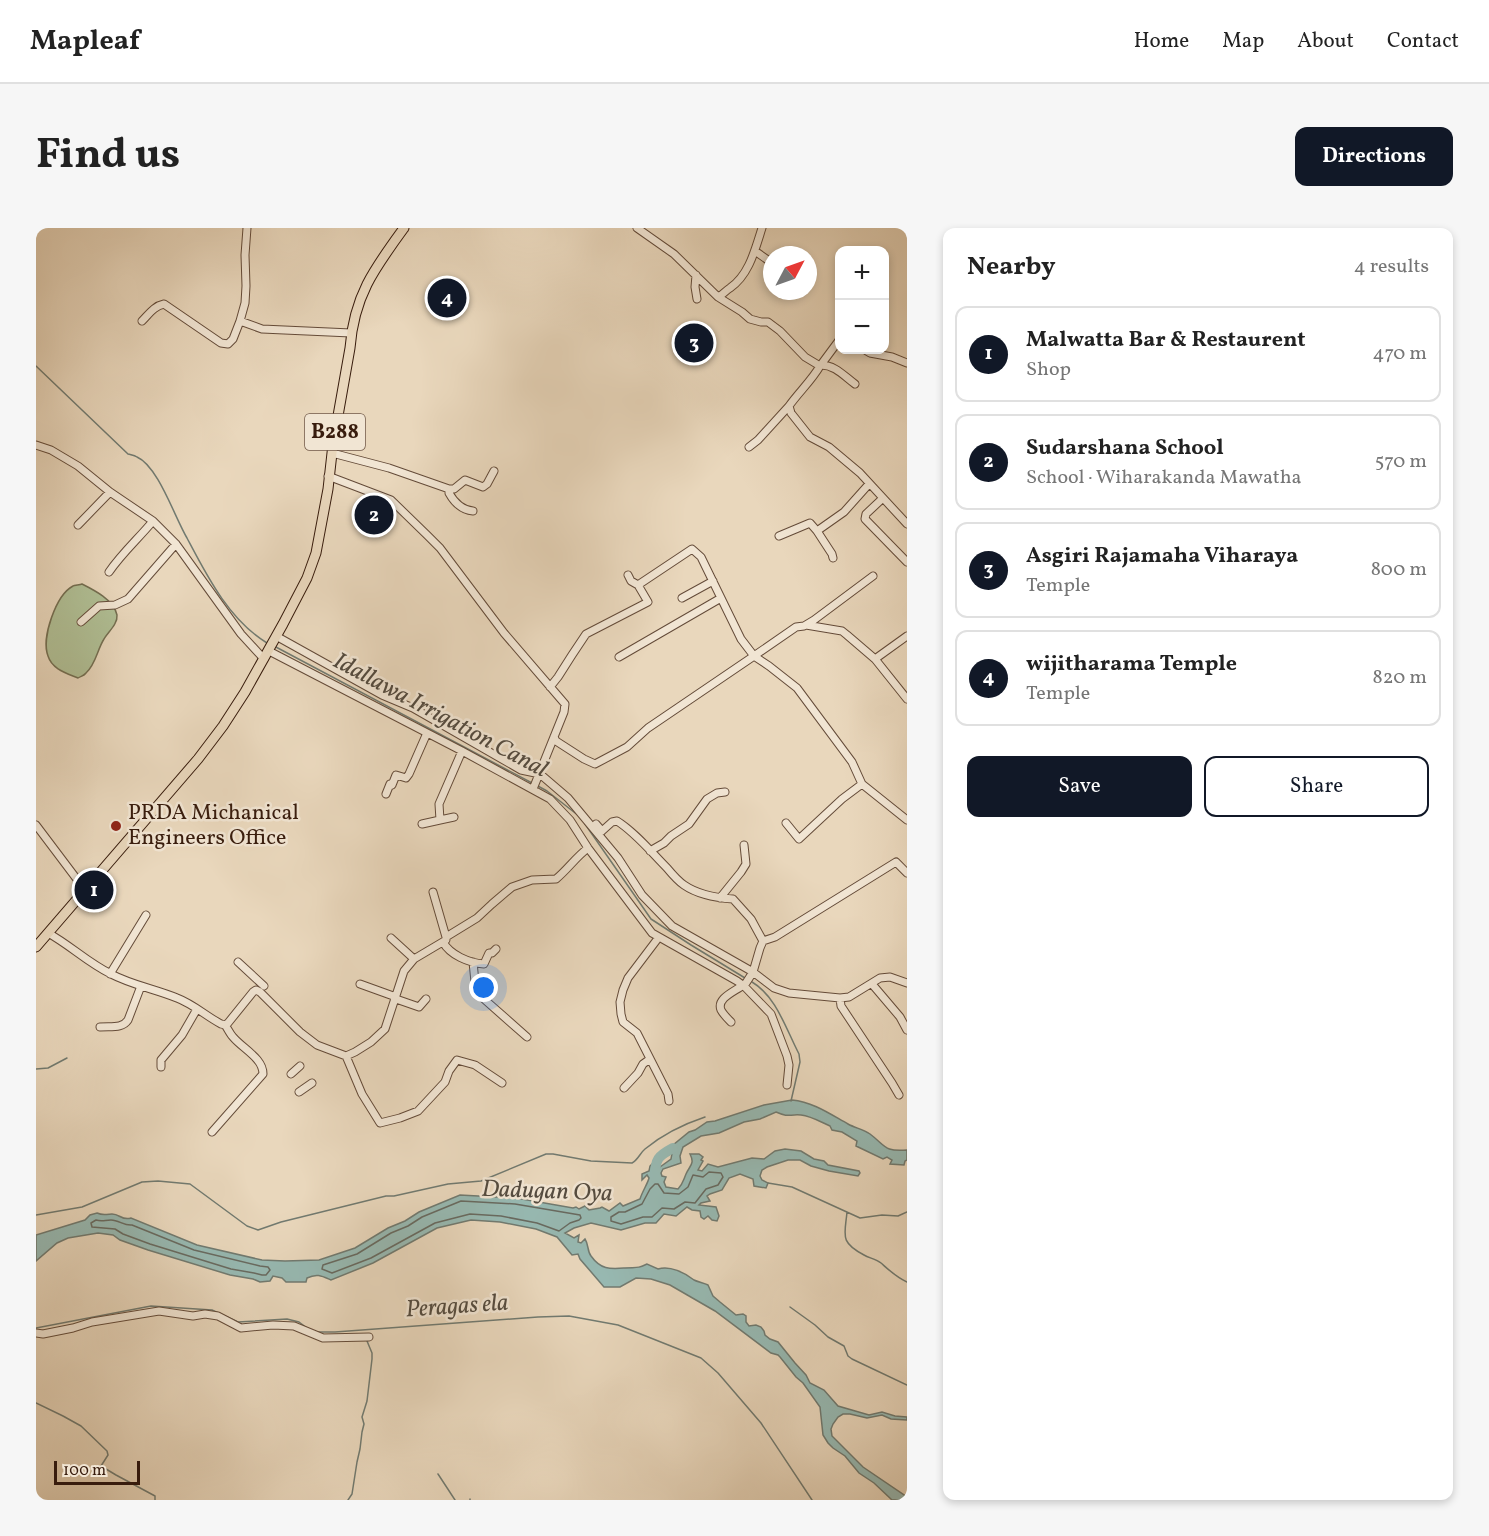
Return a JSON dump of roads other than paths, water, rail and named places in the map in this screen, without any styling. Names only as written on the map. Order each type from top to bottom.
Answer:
[{"type":"main road","name":"B288","points":[[36,946],[198,759],[244,694],[313,564],[320,535],[351,333],[357,309],[367,282],[404,228]]},
{"type":"street","points":[[142,321],[159,305],[164,304],[221,343],[228,344],[233,339],[245,303],[247,228]]},
{"type":"street","points":[[637,228],[674,254],[718,297],[750,319],[768,322],[805,357],[836,369],[855,384]]},
{"type":"street","points":[[718,297],[734,285],[742,275],[754,256],[762,228]]},
{"type":"street","points":[[755,251],[763,257]]},
{"type":"street","points":[[696,275],[695,286],[698,299]]},
{"type":"street","points":[[240,321],[262,329],[351,333]]},
{"type":"street","points":[[749,447],[789,406],[816,374],[835,346]]},
{"type":"street","points":[[876,354],[907,363]]},
{"type":"street","points":[[789,406],[790,413],[810,437],[829,447],[860,473],[907,524]]},
{"type":"street","points":[[36,445],[51,450],[78,466],[110,492],[153,520],[176,544],[242,634],[266,655],[462,751],[568,798],[579,806],[602,831],[612,822],[617,821],[630,829],[634,836],[683,885],[714,897],[733,899],[751,919],[763,941]]},
{"type":"street","points":[[332,453],[389,468],[449,489],[454,489],[465,480],[483,487],[494,471]]},
{"type":"street","points":[[328,476],[391,500],[440,548],[504,633],[565,704],[564,712],[536,782]]},
{"type":"street","points":[[817,531],[844,512],[869,484]]},
{"type":"street","points":[[449,489],[449,493],[458,505],[472,511]]},
{"type":"street","points":[[78,525],[110,492]]},
{"type":"street","points":[[883,498],[866,514],[865,519],[907,562]]},
{"type":"street","points":[[901,518],[907,512]]},
{"type":"street","points":[[109,572],[153,520]]},
{"type":"street","points":[[779,536],[810,523],[832,554],[832,558]]},
{"type":"street","points":[[81,622],[99,606],[115,605],[128,598],[176,544]]},
{"type":"street","points":[[638,585],[692,549],[701,557],[741,639],[754,656],[797,688],[852,762],[862,784],[907,820]]},
{"type":"street","points":[[711,567],[709,569],[712,578]]},
{"type":"street","points":[[550,687],[586,634],[648,602],[638,585],[631,581],[628,575]]},
{"type":"street","points":[[806,625],[873,576]]},
{"type":"street","points":[[682,598],[712,578]]},
{"type":"street","points":[[620,657],[721,598]]},
{"type":"street","points":[[554,737],[556,741],[595,764],[627,747],[648,728],[796,627],[806,625],[842,631],[875,659],[907,699]]},
{"type":"street","points":[[276,636],[382,695],[413,708],[521,770],[536,782],[562,810],[652,933],[659,937],[748,981],[789,993],[840,998],[849,997],[880,978],[890,977],[907,983]]},
{"type":"street","points":[[875,659],[907,636]]},
{"type":"street","points":[[386,794],[396,775],[406,778],[409,774],[426,733]]},
{"type":"street","points":[[440,819],[439,804],[462,751]]},
{"type":"street","points":[[786,823],[799,839],[842,799],[862,784]]},
{"type":"street","points":[[650,851],[689,824],[711,795],[725,792]]},
{"type":"street","points":[[568,798],[618,858],[642,895],[672,926],[748,981],[771,1014],[787,1056],[789,1065],[787,1085]]},
{"type":"street","points":[[422,824],[454,817]]},
{"type":"street","points":[[36,825],[85,890]]},
{"type":"street","points":[[720,898],[746,864],[744,845]]},
{"type":"street","points":[[225,1025],[256,990],[295,1028],[317,1045],[346,1056],[355,1052],[385,1029],[404,971],[414,959],[477,918],[512,887],[532,880],[556,879],[588,848]]},
{"type":"street","points":[[731,1022],[720,1008],[722,1001],[748,981],[763,941],[775,937],[896,862],[907,873]]},
{"type":"street","points":[[433,892],[445,946],[463,963],[484,964],[489,953],[496,949]]},
{"type":"street","points":[[110,974],[146,915]]},
{"type":"street","points":[[48,933],[110,974],[134,985],[176,997],[225,1025],[232,1036],[263,1067],[264,1074],[212,1132]]},
{"type":"street","points":[[659,937],[628,978],[620,1002],[623,1022],[637,1033],[669,1101]]},
{"type":"street","points":[[391,938],[414,959]]},
{"type":"street","points":[[238,962],[264,986]]},
{"type":"street","points":[[473,962],[476,992],[527,1037]]},
{"type":"street","points":[[360,984],[419,1007],[426,999]]},
{"type":"street","points":[[872,984],[900,1017],[907,1030]]},
{"type":"street","points":[[100,1027],[126,1024],[141,986]]},
{"type":"street","points":[[840,998],[841,1006],[899,1095]]},
{"type":"street","points":[[161,1067],[161,1060],[182,1035],[197,1009]]},
{"type":"street","points":[[346,1056],[362,1094],[380,1123],[418,1111],[449,1084],[449,1071],[458,1060],[475,1065],[502,1083]]},
{"type":"street","points":[[624,1088],[641,1070],[643,1064],[650,1059]]},
{"type":"street","points":[[291,1074],[300,1066]]},
{"type":"street","points":[[299,1092],[312,1083]]},
{"type":"street","points":[[36,1334],[143,1312],[159,1311],[193,1316],[205,1314],[218,1316],[241,1328],[294,1326],[323,1338],[369,1337]]},
{"type":"water","points":[[792,1100],[807,1103],[867,1132],[889,1149],[907,1150],[907,1160],[904,1165],[890,1164],[892,1160],[887,1157],[883,1159],[856,1146],[857,1141],[842,1132],[832,1130],[830,1126],[820,1121],[805,1116],[776,1112],[719,1133],[701,1136],[683,1147],[680,1156],[681,1163],[663,1169],[661,1173],[666,1177],[664,1182],[666,1187],[678,1189],[681,1186],[692,1162],[690,1154],[699,1154],[703,1157],[698,1170],[702,1171],[708,1164],[718,1167],[752,1158],[764,1159],[775,1151],[785,1149],[801,1151],[828,1165],[859,1171],[858,1176],[829,1171],[800,1160],[788,1160],[762,1170],[760,1176],[768,1183],[766,1188],[754,1186],[753,1179],[740,1174],[729,1178],[722,1190],[707,1196],[710,1201],[699,1205],[716,1207],[719,1216],[717,1221],[708,1216],[704,1219],[700,1211],[687,1207],[676,1216],[664,1214],[656,1223],[645,1223],[621,1230],[591,1223],[565,1233],[574,1238],[579,1235],[578,1242],[581,1243],[585,1239],[590,1254],[602,1266],[620,1268],[647,1264],[658,1269],[677,1270],[708,1285],[713,1296],[720,1302],[736,1315],[746,1316],[749,1326],[761,1327],[765,1335],[778,1342],[810,1383],[824,1390],[838,1406],[869,1415],[882,1412],[907,1417],[907,1420],[891,1419],[882,1415],[867,1418],[843,1414],[838,1417],[831,1429],[832,1436],[863,1467],[907,1497],[907,1500],[892,1500],[828,1443],[823,1435],[820,1407],[803,1383],[778,1355],[771,1353],[715,1311],[670,1285],[651,1279],[636,1278],[620,1287],[604,1287],[578,1254],[572,1255],[557,1237],[536,1229],[500,1222],[471,1220],[437,1228],[373,1263],[331,1280],[317,1275],[307,1278],[306,1282],[286,1282],[282,1278],[273,1276],[270,1281],[260,1282],[230,1275],[148,1250],[120,1240],[113,1235],[98,1233],[68,1238],[57,1243],[36,1261],[36,1235],[85,1220],[97,1213],[115,1214],[125,1219],[131,1218],[197,1245],[262,1260],[285,1261],[319,1260],[355,1248],[419,1212],[460,1195],[516,1198],[579,1209],[585,1206],[589,1210],[602,1207],[609,1211],[620,1203],[623,1206],[640,1199],[649,1178],[647,1175],[642,1180],[642,1174],[649,1171],[654,1162],[660,1167],[671,1159],[672,1153],[665,1157],[662,1154],[689,1132],[707,1122],[764,1105]]},
{"type":"waterway","name":"Idallawa Irrigation Canal","points":[[36,366],[128,454],[145,462],[159,481],[182,529],[220,596],[241,622],[267,643]]},
{"type":"waterway","name":"Idallawa Irrigation Canal","points":[[274,646],[532,783]]},
{"type":"waterway","name":"Idallawa Irrigation Canal","points":[[536,785],[579,816]]},
{"type":"waterway","name":"Idallawa Irrigation Canal","points":[[585,824],[651,919],[745,978]]},
{"type":"waterway","name":"Idallawa Irrigation Canal","points":[[752,982],[774,1004],[799,1054],[800,1062],[791,1101]]},
{"type":"waterway","points":[[36,1069],[48,1068],[67,1058]]},
{"type":"waterway","points":[[36,1215],[82,1207],[142,1182],[158,1181],[190,1184],[247,1226],[258,1230],[281,1222],[386,1196],[448,1184],[481,1181],[546,1154],[591,1161],[632,1163],[645,1149],[659,1139],[705,1117]]},
{"type":"waterway","name":"Dadugan Oya","points":[[655,1177],[658,1159],[673,1148]]},
{"type":"waterway","points":[[768,1183],[792,1187],[860,1218],[882,1215],[898,1216],[907,1212]]},
{"type":"waterway","points":[[847,1212],[845,1232],[847,1242],[907,1282]]},
{"type":"waterway","name":"Peragas ela","points":[[36,1328],[151,1306],[212,1310],[238,1322],[287,1319],[299,1322],[307,1328]]},
{"type":"waterway","points":[[790,1307],[828,1337],[844,1346],[848,1356],[852,1359],[907,1385]]},
{"type":"waterway","name":"Peragas ela","points":[[317,1332],[569,1316],[618,1325],[701,1358],[718,1373],[761,1423],[812,1500]]},
{"type":"waterway","points":[[348,1500],[352,1494],[364,1424],[362,1417],[367,1401],[372,1359],[367,1341]]},
{"type":"waterway","points":[[36,1403],[81,1426],[107,1451],[108,1455],[101,1466],[155,1496],[155,1500]]},
{"type":"waterway","points":[[438,1474],[455,1500]]},
{"type":"place","name":"wijitharama Temple","points":[[447,298]]},
{"type":"place","name":"Asgiri Rajamaha Viharaya","points":[[694,343]]},
{"type":"place","name":"Sudarshana School","points":[[374,515]]},
{"type":"place","name":"PRDA Michanical Engineers Office","points":[[116,826]]},
{"type":"place","name":"Malwatta Bar & Restaurent","points":[[94,890]]}]
